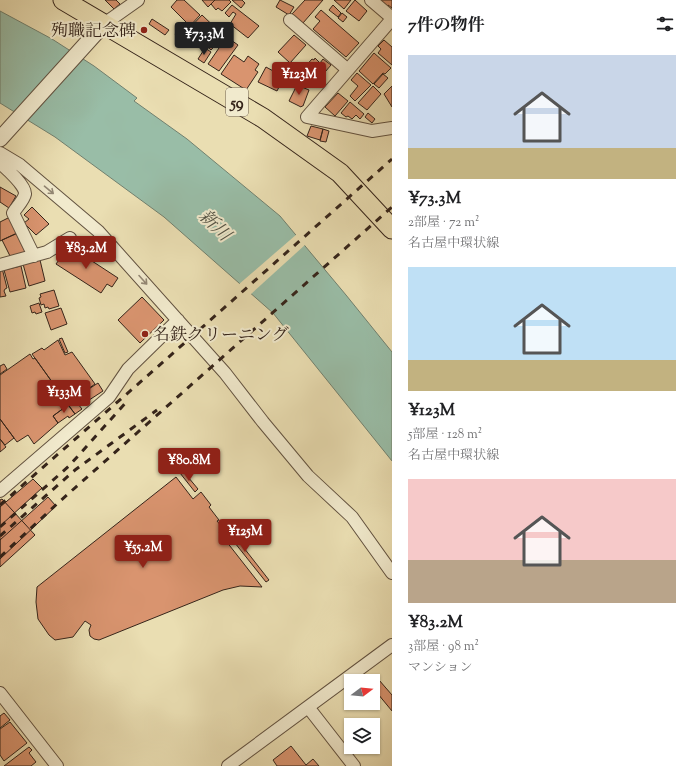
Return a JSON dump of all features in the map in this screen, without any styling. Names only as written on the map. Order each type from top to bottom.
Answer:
[{"type":"main road","name":"59","points":[[63,0],[263,118],[340,174],[391,226]]},
{"type":"street","points":[[371,0],[392,19],[307,117],[372,131],[392,128]]},
{"type":"street","points":[[1,138],[90,38],[104,24],[132,2]]},
{"type":"street","points":[[290,20],[348,70]]},
{"type":"street","points":[[0,152],[20,165],[98,231],[225,373],[308,476],[352,517],[392,573]]},
{"type":"street","points":[[0,163],[14,175],[25,191],[25,196],[13,213],[34,256]]},
{"type":"street","points":[[0,265],[46,252],[70,238]]},
{"type":"street","points":[[0,491],[109,397],[128,368],[178,320]]},
{"type":"street","points":[[228,766],[392,645]]},
{"type":"street","points":[[0,693],[51,764]]},
{"type":"street","points":[[308,707],[354,766]]},
{"type":"water","name":"新川","points":[[0,11],[52,39],[94,66],[137,98],[134,101],[187,139],[280,216],[392,352],[392,461],[273,313],[164,217],[55,137],[0,103]]},
{"type":"pier","points":[[297,234],[306,244],[250,295],[238,285]]},
{"type":"building","points":[[105,0],[116,0],[120,4],[114,9]]},
{"type":"building","points":[[177,0],[184,0],[200,15],[190,26],[171,7]]},
{"type":"building","points":[[202,0],[215,0],[208,7]]},
{"type":"building","points":[[215,0],[229,0],[231,2],[222,11],[218,8],[216,10],[211,4]]},
{"type":"building","points":[[232,0],[242,0],[245,3],[241,8]]},
{"type":"building","points":[[280,0],[294,7],[289,15],[276,7]]},
{"type":"building","points":[[305,0],[323,0],[303,23],[292,14]]},
{"type":"building","points":[[334,0],[351,0],[344,9]]},
{"type":"building","points":[[355,0],[367,11],[359,21],[346,11]]},
{"type":"building","points":[[379,0],[392,0],[392,8],[388,5],[387,7]]},
{"type":"building","points":[[232,5],[259,26],[248,38],[230,24],[236,14],[233,12],[229,17],[225,13]]},
{"type":"building","points":[[333,5],[341,13],[338,17],[329,10]]},
{"type":"building","points":[[321,10],[359,43],[346,57],[313,29],[320,21],[315,17]]},
{"type":"building","points":[[342,13],[347,17],[343,22],[338,18]]},
{"type":"building","points":[[202,15],[224,36],[211,50],[200,40],[201,39],[199,36],[195,40],[186,32]]},
{"type":"building","points":[[152,19],[169,30],[165,35],[149,24]]},
{"type":"building","points":[[186,22],[190,26],[178,38],[175,34]]},
{"type":"building","points":[[224,35],[238,45],[219,71],[208,64],[219,48],[217,46]]},
{"type":"building","points":[[294,35],[306,45],[290,63],[278,52]]},
{"type":"building","points":[[384,40],[392,47],[392,65],[378,53],[381,49],[378,46]]},
{"type":"building","points":[[205,48],[211,52],[204,63],[198,59]]},
{"type":"building","points":[[374,53],[391,68],[385,74],[383,73],[373,84],[359,71]]},
{"type":"building","points":[[234,55],[244,62],[248,56],[259,64],[255,70],[258,72],[246,90],[221,74]]},
{"type":"building","points":[[315,58],[320,63],[323,59],[331,65],[314,85],[301,74],[303,73],[301,71],[312,59],[314,60]]},
{"type":"building","points":[[266,67],[284,77],[277,91],[258,82]]},
{"type":"building","points":[[285,67],[299,72],[297,78],[283,73]]},
{"type":"building","points":[[357,73],[371,85],[355,101],[350,96],[358,86],[351,80]]},
{"type":"building","points":[[383,74],[388,78],[379,88],[374,84]]},
{"type":"building","points":[[297,85],[309,90],[303,106],[301,107],[289,101]]},
{"type":"building","points":[[373,86],[381,94],[367,110],[358,103]]},
{"type":"building","points":[[392,86],[392,107],[384,94]]},
{"type":"building","points":[[338,93],[348,101],[335,116],[325,107]]},
{"type":"building","points":[[350,102],[364,114],[360,119],[356,115],[352,119],[341,113]]},
{"type":"building","points":[[368,113],[375,119],[372,123],[365,117]]},
{"type":"building","points":[[311,126],[323,129],[320,140],[307,136]]},
{"type":"building","points":[[323,129],[329,131],[326,142],[320,141]]},
{"type":"building","points":[[0,187],[16,196],[9,208],[0,202]]},
{"type":"building","points":[[32,207],[49,224],[36,235],[24,223],[29,219],[24,215]]},
{"type":"building","points":[[10,217],[18,233],[0,241],[0,222]]},
{"type":"building","points":[[17,233],[27,253],[11,258],[2,240]]},
{"type":"building","points":[[69,246],[118,278],[112,287],[107,284],[101,293],[56,264]]},
{"type":"building","points":[[40,260],[45,281],[29,286],[23,264]]},
{"type":"building","points":[[21,266],[26,288],[10,292],[4,270]]},
{"type":"building","points":[[2,268],[7,288],[4,291],[6,296],[0,297],[0,269]]},
{"type":"building","points":[[54,290],[59,306],[49,309],[48,307],[45,308],[44,304],[41,305],[39,298],[41,297],[40,294]]},
{"type":"building","points":[[142,297],[164,320],[140,343],[118,320]]},
{"type":"building","points":[[39,303],[42,312],[36,314],[35,312],[32,313],[30,306]]},
{"type":"building","points":[[61,308],[67,324],[51,330],[45,313]]},
{"type":"building","points":[[62,338],[68,352],[65,353],[59,339]]},
{"type":"building","points":[[58,340],[65,355],[72,352],[95,384],[74,399],[82,409],[75,414],[32,354],[42,348],[44,350]]},
{"type":"building","points":[[30,354],[33,359],[35,358],[55,386],[53,387],[58,393],[59,392],[68,405],[53,416],[58,423],[34,444],[28,435],[17,442],[0,419],[0,375]]},
{"type":"building","points":[[4,364],[7,369],[0,374],[0,366]]},
{"type":"building","points":[[98,383],[103,391],[83,404],[78,396]]},
{"type":"building","points":[[68,405],[75,414],[69,418],[68,416],[58,423],[53,416]]},
{"type":"building","points":[[0,419],[14,438],[5,445],[0,439]]},
{"type":"building","points":[[0,439],[6,447],[0,452]]},
{"type":"building","points":[[183,471],[198,489],[195,492],[180,473]]},
{"type":"building","points":[[176,477],[193,499],[201,492],[211,505],[209,507],[223,528],[219,532],[262,587],[240,586],[223,590],[99,640],[90,636],[89,630],[91,625],[85,621],[73,637],[55,640],[49,635],[38,619],[36,602],[37,587]]},
{"type":"building","points":[[33,479],[42,488],[0,526],[0,507]]},
{"type":"building","points":[[48,497],[56,506],[0,559],[0,540]]},
{"type":"building","points":[[2,499],[35,535],[0,567],[0,500]]},
{"type":"building","points":[[226,525],[269,580],[266,582],[223,528]]},
{"type":"building","points":[[380,681],[392,695],[392,711],[380,696]]},
{"type":"building","points":[[4,713],[10,720],[0,728],[0,716]]},
{"type":"building","points":[[10,722],[27,743],[4,761],[0,755],[0,729]]},
{"type":"building","points":[[291,746],[306,765],[313,759],[319,766],[277,766],[273,760]]},
{"type":"building","points":[[29,747],[32,750],[29,753],[36,762],[31,766],[4,766]]},
{"type":"railway","points":[[0,505],[392,159]]},
{"type":"railway","points":[[0,557],[59,502],[392,207]]},
{"type":"railway","points":[[0,527],[69,466],[129,399]]},
{"type":"railway","points":[[0,536],[75,470],[157,410]]},
{"type":"place","name":"殉職記念碑","points":[[144,30]]},
{"type":"place","name":"名鉄クリーニング","points":[[145,334]]}]
